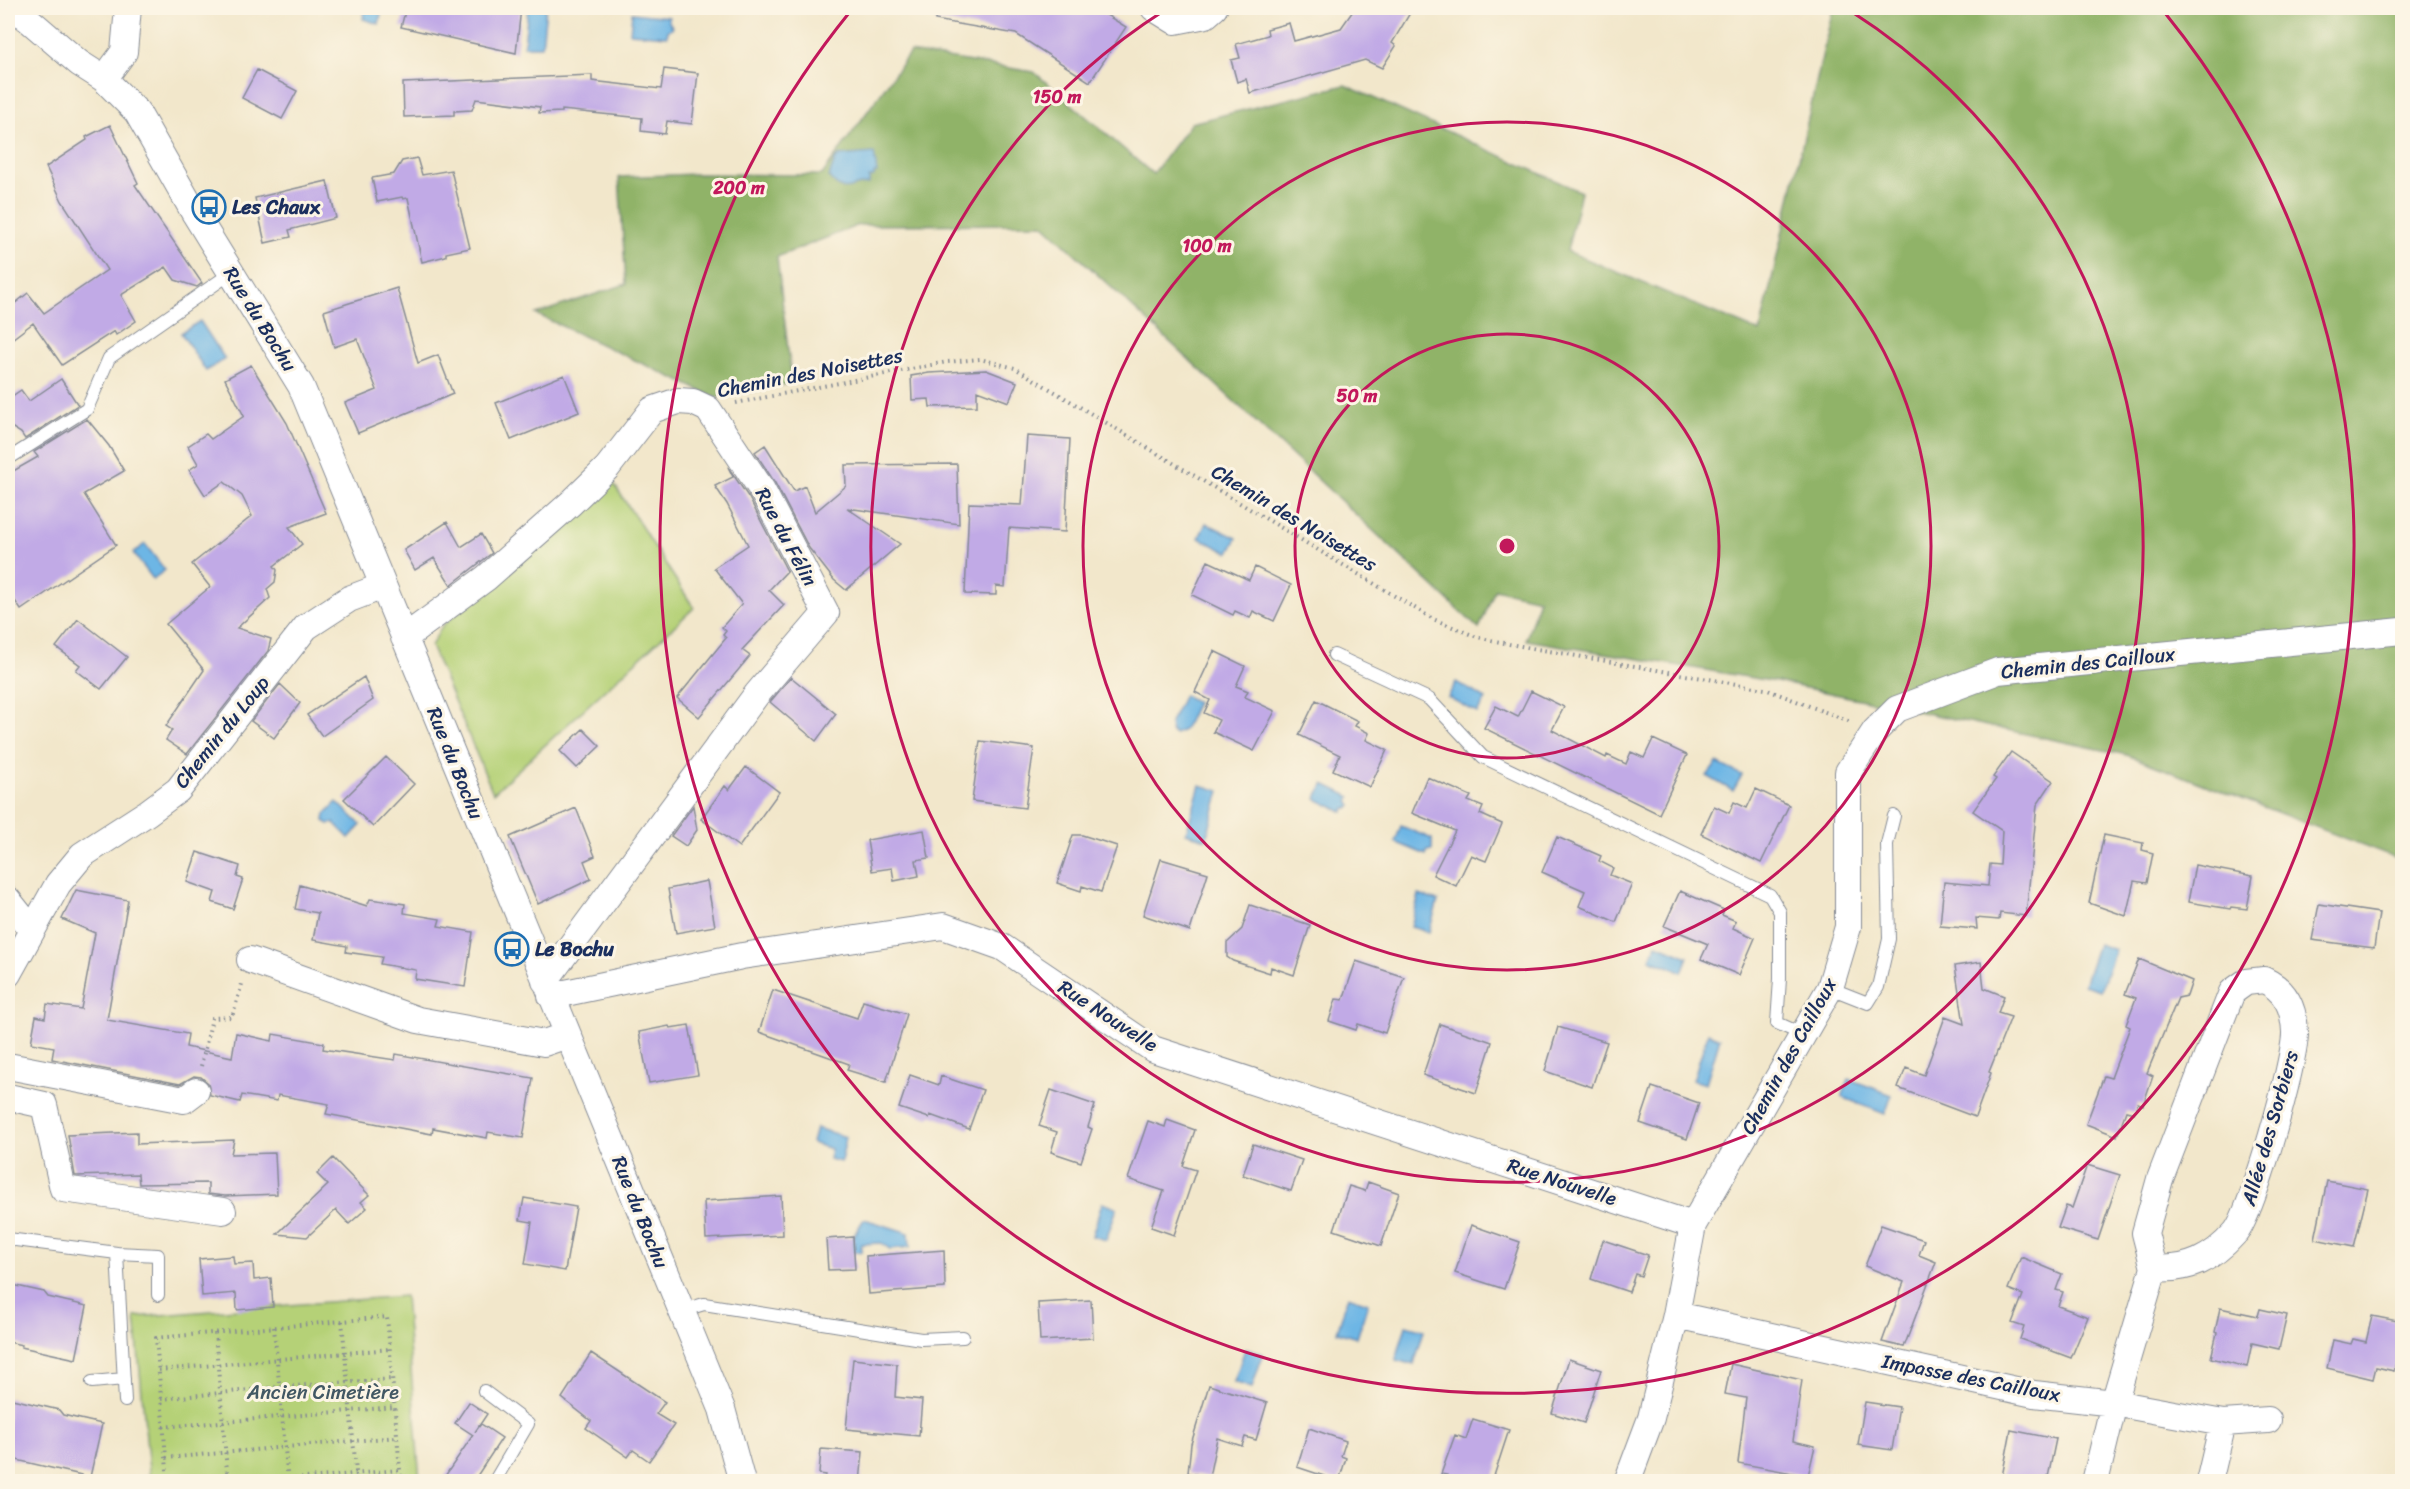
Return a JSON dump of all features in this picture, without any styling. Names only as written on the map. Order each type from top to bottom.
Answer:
[{"type":"street","name":"Rue du Bochu","points":[[15,8],[79,63],[104,78],[137,112],[195,214],[302,386],[722,1409],[742,1482]]},
{"type":"street","points":[[104,78],[124,52],[128,8]]},
{"type":"street","points":[[1154,8],[1175,21],[1206,15],[1214,8]]},
{"type":"street","points":[[404,638],[486,578],[571,503],[607,468],[652,410],[678,401],[693,402],[708,409]]},
{"type":"street","name":"Rue du Félin","points":[[548,988],[757,694],[826,613],[762,490],[708,409]]},
{"type":"street","name":"Chemin du Loup","points":[[8,975],[31,929],[58,884],[82,855],[178,790],[306,627],[349,599],[383,586]]},
{"type":"street","name":"Chemin des Cailloux","points":[[1627,1482],[1651,1418],[1676,1315],[1693,1225],[1830,988],[1848,927],[1848,772],[1875,731],[1897,709],[1998,671],[2403,631]]},
{"type":"street","points":[[8,900],[31,929]]},
{"type":"street","name":"Rue Nouvelle","points":[[548,988],[943,926],[1002,947],[1154,1048],[1693,1225]]},
{"type":"street","points":[[250,960],[418,1020],[544,1043],[567,1035]]},
{"type":"street","name":"Allée des Sorbiers","points":[[2264,980],[2279,987],[2290,1007],[2295,1032],[2292,1064],[2250,1205],[2236,1232],[2206,1259],[2175,1269],[2154,1268],[2145,1233],[2160,1179],[2232,992],[2246,981],[2264,980]]},
{"type":"street","points":[[8,1066],[184,1100],[196,1091]]},
{"type":"street","points":[[8,1098],[44,1105],[63,1189],[223,1211]]},
{"type":"street","points":[[2095,1482],[2114,1403],[2154,1268]]},
{"type":"street","name":"Impasse des Cailloux","points":[[1676,1315],[2034,1394],[2114,1403],[2223,1423],[2268,1420]]},
{"type":"street","points":[[2209,1482],[2223,1423]]},
{"type":"lane","points":[[8,459],[87,409],[109,358],[231,273]]},
{"type":"lane","points":[[1334,655],[1429,699],[1483,757],[1770,895],[1780,912],[1780,979],[1777,1023],[1804,1035]]},
{"type":"lane","points":[[1830,988],[1869,1003],[1878,987],[1889,939],[1887,844],[1894,816]]},
{"type":"lane","points":[[8,1239],[117,1253],[158,1255],[158,1295]]},
{"type":"lane","points":[[117,1253],[125,1401]]},
{"type":"lane","points":[[681,1311],[704,1304],[921,1339],[963,1337]]},
{"type":"lane","points":[[92,1382],[124,1379]]},
{"type":"lane","points":[[484,1391],[528,1424],[494,1482]]},
{"type":"path","name":"Chemin des Noisettes","points":[[708,409],[947,362],[980,359],[1015,368],[1433,619],[1477,637],[1509,644],[1766,689],[1875,731]]},
{"type":"path","points":[[196,1091],[212,1018],[232,1017],[250,960]]},
{"type":"path","points":[[168,1482],[156,1338],[387,1317],[401,1482]]},
{"type":"path","points":[[342,1321],[357,1482]]},
{"type":"path","points":[[274,1327],[288,1480]]},
{"type":"path","points":[[215,1333],[228,1482]]},
{"type":"path","points":[[159,1370],[390,1349]]},
{"type":"path","points":[[161,1399],[393,1378]]},
{"type":"path","points":[[163,1427],[395,1407]]},
{"type":"path","points":[[166,1458],[397,1437]]},
{"type":"path","points":[[259,1482],[400,1470]]},
{"type":"green space","points":[[1833,8],[2402,8],[2402,860],[2127,755],[1777,682],[1526,640],[1539,599],[1495,589],[1479,629],[1043,224],[859,225],[777,257],[792,383],[716,398],[536,314],[626,284],[619,177],[697,174],[822,175],[910,52],[1034,72],[1153,174],[1191,123],[1345,85],[1581,192],[1567,251],[1760,332]]},
{"type":"green space","points":[[610,478],[694,608],[493,793],[431,646],[442,626],[536,547]]},
{"type":"green space","name":"Ancien Cimetière","points":[[405,1296],[420,1481],[150,1481],[135,1317]]},
{"type":"water","points":[[365,8],[382,8],[379,24],[363,19]]},
{"type":"water","points":[[528,8],[546,8],[542,46],[524,46]]},
{"type":"water","points":[[632,13],[669,17],[669,22],[673,27],[668,31],[667,36],[630,33]]},
{"type":"water","points":[[874,153],[877,173],[874,173],[874,177],[869,177],[869,184],[844,189],[829,177],[835,160],[839,156]]},
{"type":"water","points":[[200,321],[225,359],[206,371],[181,333]]},
{"type":"water","points":[[1206,523],[1237,538],[1229,553],[1199,538]]},
{"type":"water","points":[[145,544],[165,570],[153,579],[133,553]]},
{"type":"water","points":[[1456,682],[1486,699],[1477,713],[1448,697]]},
{"type":"water","points":[[1184,695],[1197,702],[1184,730],[1174,734],[1170,723]]},
{"type":"water","points":[[1717,763],[1742,775],[1733,791],[1707,776]]},
{"type":"water","points":[[1324,784],[1351,797],[1349,800],[1351,806],[1345,808],[1343,812],[1316,799]]},
{"type":"water","points":[[1200,785],[1220,791],[1206,839],[1186,833]]},
{"type":"water","points":[[337,802],[361,825],[349,838],[334,823],[329,824],[324,821],[325,814]]},
{"type":"water","points":[[1401,826],[1432,839],[1432,850],[1427,851],[1426,855],[1395,842]]},
{"type":"water","points":[[1419,895],[1438,901],[1429,932],[1411,927]]},
{"type":"water","points":[[1657,944],[1688,957],[1682,972],[1650,959]]},
{"type":"water","points":[[2098,944],[2115,950],[2101,990],[2084,985]]},
{"type":"water","points":[[1708,1033],[1720,1038],[1706,1084],[1693,1080]]},
{"type":"water","points":[[1849,1079],[1892,1095],[1885,1114],[1842,1097]]},
{"type":"water","points":[[816,1128],[846,1137],[841,1162],[829,1159],[831,1149],[812,1143]]},
{"type":"water","points":[[1102,1203],[1117,1208],[1106,1240],[1092,1236]]},
{"type":"water","points":[[864,1219],[909,1233],[910,1247],[890,1249],[881,1243],[861,1244],[861,1252],[854,1252],[853,1237]]},
{"type":"water","points":[[1348,1296],[1368,1303],[1357,1338],[1337,1332]]},
{"type":"water","points":[[1406,1325],[1424,1330],[1414,1365],[1396,1360]]},
{"type":"water","points":[[1245,1349],[1263,1354],[1252,1388],[1234,1382]]},
{"type":"building","points":[[406,8],[521,8],[516,53],[401,27]]},
{"type":"building","points":[[936,8],[1095,8],[1126,27],[1090,82],[1016,34],[935,20]]},
{"type":"building","points":[[1355,8],[1413,8],[1392,43],[1396,46],[1382,68],[1365,60],[1250,93],[1246,79],[1237,82],[1231,60],[1240,58],[1236,44],[1268,35],[1267,29],[1289,23],[1294,41],[1341,28]]},
{"type":"building","points":[[664,69],[698,73],[692,124],[667,121],[665,134],[641,131],[642,118],[562,110],[562,112],[539,113],[540,107],[476,99],[472,110],[454,111],[454,115],[404,117],[403,83],[592,75],[592,81],[661,89]]},
{"type":"building","points":[[257,70],[297,91],[282,119],[242,98]]},
{"type":"building","points":[[110,125],[138,183],[135,185],[202,283],[197,287],[175,280],[166,267],[121,295],[136,321],[116,335],[114,331],[62,365],[33,323],[8,342],[8,309],[28,293],[44,313],[107,270],[62,201],[46,167],[87,140],[86,137]]},
{"type":"building","points":[[417,158],[422,175],[451,170],[470,248],[446,253],[446,256],[422,262],[408,198],[377,202],[372,178],[394,174],[402,161]]},
{"type":"building","points":[[327,181],[336,218],[289,230],[291,237],[265,243],[255,198]]},
{"type":"building","points":[[397,288],[418,363],[438,355],[453,394],[358,433],[345,403],[377,390],[357,339],[334,347],[324,311]]},
{"type":"building","points":[[251,365],[287,423],[326,513],[289,527],[302,544],[274,566],[277,570],[275,582],[267,589],[270,598],[237,628],[271,639],[268,651],[187,754],[166,740],[172,730],[166,726],[204,670],[166,624],[210,587],[192,564],[252,516],[242,496],[224,482],[205,495],[189,470],[198,464],[188,446],[206,434],[211,439],[244,416],[225,379]]},
{"type":"building","points":[[986,370],[1017,382],[1009,402],[977,390],[977,406],[930,407],[929,399],[912,400],[911,376]]},
{"type":"building","points":[[564,375],[579,412],[511,440],[496,403]]},
{"type":"building","points":[[61,379],[78,405],[25,439],[21,433],[8,425],[8,399],[21,390],[29,401]]},
{"type":"building","points":[[87,419],[109,446],[124,471],[84,494],[116,545],[21,610],[8,590],[8,474],[38,457],[34,452]]},
{"type":"building","points":[[1027,436],[1070,439],[1065,532],[1009,528],[1005,587],[996,586],[996,595],[965,594],[969,503],[1022,505]]},
{"type":"building","points":[[765,445],[794,491],[805,486],[815,512],[846,486],[845,465],[957,464],[959,524],[847,508],[900,544],[846,590],[834,580],[809,548],[775,483],[755,452]]},
{"type":"building","points":[[728,467],[749,498],[787,571],[769,590],[784,605],[742,650],[750,656],[699,717],[677,698],[726,638],[723,635],[726,631],[722,627],[742,604],[714,568],[748,545],[715,486],[733,477]]},
{"type":"building","points":[[447,522],[461,547],[481,534],[492,553],[451,585],[434,558],[415,570],[404,550]]},
{"type":"building","points":[[1208,561],[1249,580],[1255,567],[1291,585],[1274,621],[1253,611],[1250,618],[1235,611],[1233,615],[1192,595]]},
{"type":"building","points":[[78,619],[127,657],[101,689],[76,670],[80,665],[56,647]]},
{"type":"building","points":[[1214,651],[1245,666],[1236,686],[1248,691],[1245,697],[1275,711],[1254,751],[1213,732],[1219,720],[1204,713],[1210,700],[1195,692]]},
{"type":"building","points":[[364,677],[373,700],[322,736],[307,715]]},
{"type":"building","points":[[791,677],[836,714],[816,741],[770,702]]},
{"type":"building","points":[[280,684],[300,703],[274,738],[251,721]]},
{"type":"building","points":[[1531,691],[1564,707],[1552,730],[1606,758],[1607,755],[1626,764],[1631,752],[1644,758],[1653,739],[1687,755],[1659,814],[1484,728],[1496,706],[1518,717]]},
{"type":"building","points":[[1316,700],[1358,721],[1355,726],[1369,733],[1366,740],[1387,750],[1370,787],[1333,770],[1340,755],[1299,735]]},
{"type":"building","points":[[583,729],[600,746],[577,768],[560,751]]},
{"type":"building","points":[[980,741],[1034,748],[1025,808],[972,801]]},
{"type":"building","points":[[2011,752],[2053,781],[2037,805],[2026,916],[2000,913],[1999,920],[1976,918],[1977,929],[1940,926],[1944,882],[1988,886],[1990,864],[2000,865],[2002,831],[1973,811],[1996,779],[1993,777]]},
{"type":"building","points":[[386,757],[414,784],[373,827],[344,799]]},
{"type":"building","points":[[746,767],[779,792],[739,847],[701,819],[725,786],[729,790]]},
{"type":"building","points":[[1427,777],[1471,796],[1468,801],[1483,807],[1480,814],[1502,824],[1486,861],[1471,855],[1456,886],[1433,875],[1455,831],[1412,813]]},
{"type":"building","points":[[1756,789],[1789,805],[1761,863],[1701,834],[1714,806],[1729,813],[1734,802],[1747,808]]},
{"type":"building","points":[[693,806],[697,830],[686,846],[671,836]]},
{"type":"building","points":[[576,808],[595,856],[584,861],[591,879],[538,904],[510,837]]},
{"type":"building","points":[[924,830],[929,858],[916,860],[919,876],[894,881],[892,868],[872,871],[867,840]]},
{"type":"building","points":[[1073,835],[1082,835],[1117,846],[1101,892],[1082,886],[1081,891],[1057,883]]},
{"type":"building","points":[[2104,835],[2143,843],[2142,850],[2153,853],[2147,883],[2134,881],[2126,916],[2089,903]]},
{"type":"building","points":[[1557,837],[1601,856],[1599,861],[1613,868],[1610,875],[1632,884],[1616,922],[1579,906],[1585,891],[1542,872]]},
{"type":"building","points":[[197,852],[240,866],[237,877],[243,879],[233,909],[212,902],[215,892],[187,882]]},
{"type":"building","points":[[1161,859],[1208,873],[1190,931],[1143,915]]},
{"type":"building","points":[[2195,865],[2253,876],[2247,909],[2231,907],[2230,909],[2188,902]]},
{"type":"building","points":[[707,881],[715,926],[676,933],[668,889]]},
{"type":"building","points":[[300,885],[367,906],[370,899],[405,904],[404,913],[440,919],[438,926],[473,932],[465,987],[415,979],[416,970],[380,964],[382,957],[346,952],[347,946],[313,940],[318,913],[295,909]]},
{"type":"building","points":[[76,890],[128,900],[107,1020],[188,1034],[186,1047],[232,1057],[236,1033],[272,1041],[273,1034],[324,1043],[323,1049],[395,1060],[396,1054],[533,1078],[523,1138],[488,1132],[487,1138],[433,1128],[432,1134],[326,1114],[329,1104],[278,1095],[277,1101],[242,1095],[240,1102],[210,1095],[208,1083],[201,1077],[194,1076],[180,1084],[52,1059],[54,1047],[31,1043],[36,1016],[45,1018],[47,1004],[81,1009],[95,933],[62,919]]},
{"type":"building","points":[[1680,891],[1724,910],[1722,915],[1736,921],[1733,928],[1755,938],[1739,975],[1701,959],[1708,944],[1664,926]]},
{"type":"building","points":[[2319,904],[2379,913],[2374,948],[2312,940]]},
{"type":"building","points":[[1250,905],[1310,925],[1294,975],[1271,967],[1270,973],[1227,957],[1227,943],[1242,929]]},
{"type":"building","points":[[2139,959],[2192,981],[2187,996],[2178,998],[2147,1073],[2153,1076],[2143,1105],[2138,1103],[2134,1113],[2126,1111],[2117,1136],[2086,1124],[2104,1076],[2111,1078],[2130,1027],[2126,1025],[2136,998],[2125,994]]},
{"type":"building","points":[[1356,961],[1404,977],[1385,1033],[1358,1024],[1356,1030],[1329,1021],[1336,999],[1343,1000]]},
{"type":"building","points":[[1981,962],[1984,988],[2004,996],[1998,1013],[2011,1017],[1989,1072],[1991,1073],[1975,1117],[1898,1088],[1906,1068],[1924,1075],[1945,1017],[1964,1024],[1955,966]]},
{"type":"building","points":[[773,990],[857,1018],[863,1001],[907,1014],[886,1082],[847,1070],[849,1064],[759,1032]]},
{"type":"building","points":[[1440,1024],[1492,1042],[1476,1093],[1423,1075]]},
{"type":"building","points":[[689,1025],[698,1075],[649,1083],[639,1032]]},
{"type":"building","points":[[1558,1027],[1607,1042],[1592,1087],[1545,1071]]},
{"type":"building","points":[[910,1075],[939,1085],[941,1076],[983,1090],[969,1129],[930,1115],[929,1118],[899,1108]]},
{"type":"building","points":[[1652,1087],[1699,1103],[1687,1139],[1640,1123]]},
{"type":"building","points":[[1051,1090],[1095,1105],[1088,1127],[1092,1129],[1081,1162],[1051,1152],[1057,1132],[1039,1126]]},
{"type":"building","points":[[1167,1120],[1195,1130],[1183,1166],[1196,1170],[1174,1235],[1151,1227],[1164,1191],[1128,1179],[1148,1121],[1165,1127]]},
{"type":"building","points":[[137,1132],[137,1144],[234,1140],[231,1154],[275,1153],[277,1194],[225,1196],[208,1194],[208,1183],[139,1184],[138,1174],[75,1176],[68,1135]]},
{"type":"building","points":[[1253,1144],[1302,1160],[1291,1191],[1243,1175]]},
{"type":"building","points":[[333,1158],[369,1195],[361,1202],[367,1208],[349,1224],[336,1210],[307,1237],[277,1234],[328,1185],[317,1174]]},
{"type":"building","points":[[2087,1165],[2120,1175],[2098,1240],[2058,1228],[2066,1206],[2072,1208]]},
{"type":"building","points":[[2327,1181],[2368,1189],[2354,1247],[2315,1239]]},
{"type":"building","points":[[1368,1182],[1399,1193],[1381,1246],[1334,1230],[1349,1186],[1365,1191]]},
{"type":"building","points":[[781,1196],[783,1235],[706,1239],[704,1201]]},
{"type":"building","points":[[524,1198],[576,1207],[565,1271],[525,1264],[532,1222],[520,1220]]},
{"type":"building","points":[[1471,1225],[1520,1242],[1504,1289],[1455,1273]]},
{"type":"building","points":[[1881,1225],[1924,1240],[1919,1255],[1936,1262],[1904,1347],[1882,1342],[1904,1282],[1865,1266]]},
{"type":"building","points":[[853,1237],[855,1269],[828,1270],[826,1239]]},
{"type":"building","points":[[1603,1240],[1648,1255],[1641,1276],[1635,1274],[1629,1292],[1591,1279]]},
{"type":"building","points":[[944,1250],[945,1288],[869,1294],[866,1256]]},
{"type":"building","points":[[233,1256],[234,1264],[253,1263],[254,1280],[271,1278],[273,1307],[237,1310],[236,1293],[202,1296],[199,1259]]},
{"type":"building","points":[[2021,1257],[2062,1274],[2056,1290],[2063,1292],[2058,1306],[2088,1317],[2071,1358],[2020,1339],[2024,1327],[2012,1323],[2023,1295],[2008,1289]]},
{"type":"building","points":[[8,1284],[44,1292],[48,1297],[87,1306],[76,1359],[8,1342]]},
{"type":"building","points":[[1091,1300],[1093,1338],[1040,1341],[1038,1303]]},
{"type":"building","points":[[2220,1308],[2258,1316],[2260,1309],[2287,1315],[2279,1349],[2252,1343],[2247,1367],[2211,1358]]},
{"type":"building","points":[[2372,1316],[2403,1322],[2403,1332],[2394,1371],[2376,1367],[2373,1379],[2327,1368],[2333,1340],[2351,1344],[2353,1339],[2366,1342]]},
{"type":"building","points":[[591,1353],[665,1402],[656,1414],[674,1425],[649,1461],[633,1450],[628,1457],[586,1428],[591,1421],[562,1398]]},
{"type":"building","points":[[853,1359],[897,1364],[895,1397],[922,1400],[919,1436],[846,1429]]},
{"type":"building","points":[[1569,1359],[1601,1370],[1584,1423],[1552,1413]]},
{"type":"building","points":[[1731,1364],[1802,1380],[1793,1441],[1815,1446],[1808,1476],[1738,1463],[1746,1398],[1725,1394]]},
{"type":"building","points":[[1209,1385],[1267,1403],[1256,1440],[1245,1437],[1242,1446],[1217,1438],[1209,1477],[1188,1473],[1191,1444]]},
{"type":"building","points":[[8,1398],[59,1410],[63,1415],[102,1424],[90,1477],[8,1458]]},
{"type":"building","points":[[469,1402],[487,1414],[475,1432],[481,1424],[502,1438],[473,1482],[441,1482],[473,1435],[455,1423]]},
{"type":"building","points":[[1865,1402],[1899,1407],[1892,1450],[1858,1445]]},
{"type":"building","points":[[1473,1419],[1509,1430],[1492,1482],[1445,1482],[1447,1475],[1441,1474],[1455,1435],[1466,1439]]},
{"type":"building","points":[[1309,1428],[1346,1441],[1341,1456],[1346,1458],[1339,1481],[1297,1467]]},
{"type":"building","points":[[2011,1430],[2056,1439],[2047,1482],[2001,1482]]},
{"type":"building","points":[[821,1449],[863,1452],[860,1482],[825,1482],[826,1475],[819,1474]]},
{"type":"place","name":"Les Chaux","points":[[209,207]]},
{"type":"place","name":"Le Bochu","points":[[512,949]]}]
